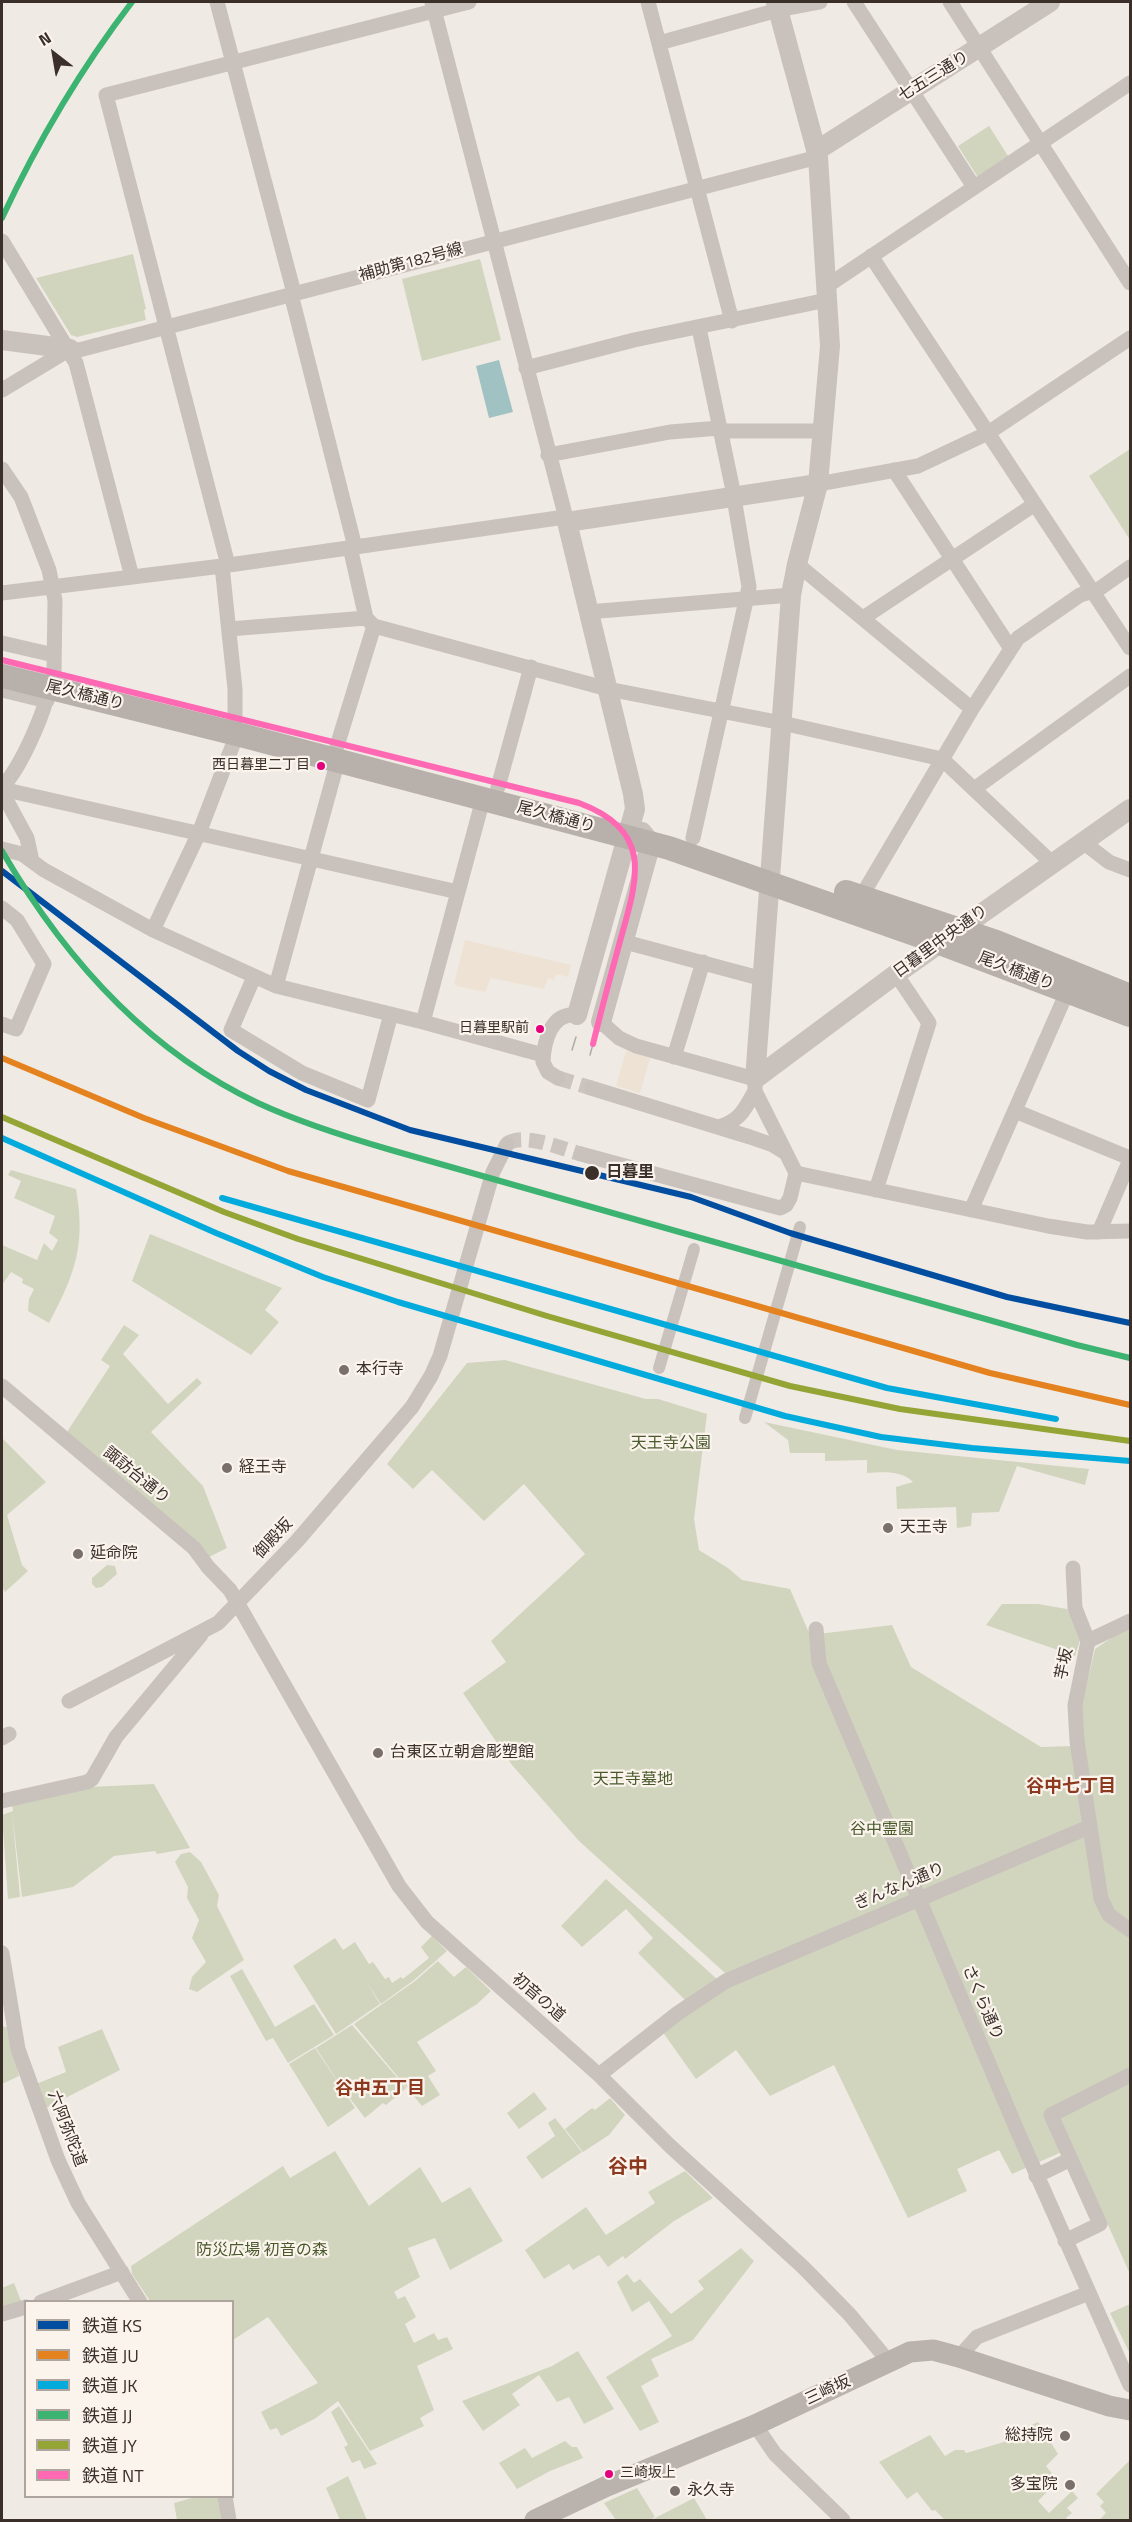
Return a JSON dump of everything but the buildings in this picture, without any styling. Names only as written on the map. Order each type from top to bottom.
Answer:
[{"type":"main road","name":"尾久橋通り","points":[[2,660],[51,679],[637,833],[771,874],[949,937],[996,942],[1131,996]]},
{"type":"main road","name":"尾久橋通り","points":[[2,676],[51,679]]},
{"type":"main road","name":"尾久橋通り","points":[[637,833],[693,838],[771,874],[861,897],[1067,992],[1131,1015]]},
{"type":"main road","name":"三崎坂","points":[[535,2520],[607,2486],[755,2425],[910,2352],[933,2350],[1109,2406],[1131,2410]]},
{"type":"street","points":[[217,2],[293,294],[370,622],[311,859],[276,986]]},
{"type":"street","points":[[153,930],[199,833],[236,727],[235,689],[225,565],[106,95],[433,6],[469,2]]},
{"type":"street","points":[[648,2],[732,321]]},
{"type":"street","points":[[659,43],[777,6],[820,2]]},
{"type":"street","points":[[854,2],[974,188]]},
{"type":"street","points":[[950,2],[1131,283]]},
{"type":"street","name":"七五三通り","points":[[817,154],[1050,2]]},
{"type":"street","points":[[433,6],[566,519],[633,794],[637,833],[624,942],[601,1022],[625,1042],[755,1085],[796,1173],[790,1198],[786,1205],[780,1208],[581,1154]]},
{"type":"street","points":[[719,1127],[734,1122],[743,1112],[755,1085],[792,596],[797,564],[818,484],[830,346],[817,154],[777,6]]},
{"type":"street","points":[[526,368],[634,340],[732,321],[827,293],[871,256],[1131,83]]},
{"type":"street","name":"補助第182号線","points":[[2,340],[79,350],[697,189],[817,154]]},
{"type":"street","points":[[2,241],[70,349],[76,363],[132,577]]},
{"type":"street","points":[[871,256],[1131,648]]},
{"type":"street","points":[[693,838],[749,587],[734,496],[699,328]]},
{"type":"street","points":[[2,594],[734,496],[918,466],[988,433],[1131,338]]},
{"type":"street","points":[[2,390],[70,349]]},
{"type":"street","points":[[548,455],[670,432],[720,429],[822,431]]},
{"type":"street","points":[[2,469],[21,497],[49,570],[54,600],[51,679],[13,776],[2,790]]},
{"type":"street","points":[[894,470],[1011,649]]},
{"type":"street","points":[[863,618],[1035,504]]},
{"type":"street","points":[[797,564],[972,709]]},
{"type":"street","points":[[861,897],[972,709],[1018,638],[1080,595],[1099,589],[1131,567]]},
{"type":"street","points":[[588,612],[792,596]]},
{"type":"street","points":[[229,629],[370,622],[608,689],[782,723],[942,759],[1052,863]]},
{"type":"street","points":[[2,643],[51,679]]},
{"type":"street","points":[[423,1022],[458,892],[531,667]]},
{"type":"street","points":[[974,789],[1131,676]]},
{"type":"street","points":[[2,690],[51,679]]},
{"type":"street","points":[[2,790],[458,892]]},
{"type":"street","points":[[2,790],[27,838],[32,861]]},
{"type":"street","name":"日暮里中央通り","points":[[755,1085],[896,974],[1131,809]]},
{"type":"street","points":[[558,1078],[545,1068],[543,1055],[552,1025],[564,1015],[577,1015],[637,833]]},
{"type":"street","points":[[1083,842],[1109,862],[1131,870]]},
{"type":"street","points":[[2,849],[22,854],[153,930],[276,986],[423,1022],[543,1055]]},
{"type":"street","points":[[2,908],[17,920],[44,964],[16,1029],[2,1024]]},
{"type":"street","points":[[624,942],[763,979]]},
{"type":"street","points":[[674,1057],[703,962]]},
{"type":"street","points":[[876,1190],[929,1023],[896,974]]},
{"type":"street","points":[[254,977],[231,1030],[302,1073],[368,1100],[391,1014]]},
{"type":"street","points":[[971,1210],[1067,992]]},
{"type":"street","points":[[591,1088],[773,1145],[786,1153]]},
{"type":"street","points":[[1015,1111],[1131,1159],[1099,1232]]},
{"type":"street","name":"御殿坂","points":[[69,1701],[205,1631],[238,1604],[297,1541],[412,1407],[437,1365],[493,1172],[507,1144]]},
{"type":"street","points":[[796,1173],[1048,1226],[1099,1232],[1131,1232]]},
{"type":"street","points":[[745,1418],[800,1227]]},
{"type":"street","points":[[660,1368],[694,1249]]},
{"type":"street","name":"諏訪台通り","points":[[2,1386],[194,1548],[208,1568],[230,1590],[238,1604]]},
{"type":"street","points":[[1073,1568],[1075,1608],[1088,1641]]},
{"type":"street","name":"初音の道","points":[[238,1604],[367,1832],[408,1899],[427,1922],[599,2075],[670,2146],[803,2267],[850,2315],[889,2362]]},
{"type":"street","name":"芋坂","points":[[1131,1622],[1110,1629],[1088,1641],[1075,1705],[1077,1741],[1101,1899],[1109,1915],[1131,1930]]},
{"type":"street","name":"さくら通り","points":[[816,1629],[819,1664],[1036,2176],[1131,2385]]},
{"type":"street","points":[[2,1801],[92,1779],[116,1737],[205,1631]]},
{"type":"street","name":"ぎんなん通り","points":[[599,2075],[678,2013],[726,1981],[1089,1827]]},
{"type":"street","name":"六阿弥陀道","points":[[2,1953],[18,2049],[58,2160],[78,2203],[139,2300]]},
{"type":"street","points":[[1065,2241],[1100,2224],[1051,2115],[1131,2075]]},
{"type":"street","points":[[1036,2176],[1071,2159]]},
{"type":"street","points":[[44,2300],[122,2272]]},
{"type":"street","points":[[959,2357],[977,2337],[1089,2293]]},
{"type":"street","points":[[2,2314],[24,2308]]},
{"type":"street","points":[[755,2425],[775,2454],[843,2520]]},
{"type":"street","points":[[225,2498],[229,2520]]},
{"type":"green space","points":[[989,126],[1010,159],[979,179],[958,146]]},
{"type":"green space","points":[[133,254],[146,309],[144,310],[146,320],[77,337],[71,335],[36,278]]},
{"type":"green space","points":[[480,259],[501,340],[422,361],[402,279]]},
{"type":"green space","points":[[1130,449],[1130,540],[1089,476]]},
{"type":"green space","points":[[11,1170],[76,1189],[80,1227],[76,1259],[66,1289],[49,1323],[28,1311],[29,1299],[34,1289],[22,1283],[23,1279],[11,1272],[2,1285],[2,1245],[37,1260],[44,1243],[52,1251],[58,1240],[49,1233],[55,1216],[14,1198],[21,1181],[8,1175]]},
{"type":"green space","points":[[150,1234],[282,1288],[265,1310],[279,1322],[251,1355],[132,1281]]},
{"type":"green space","points":[[124,1325],[139,1335],[123,1354],[168,1404],[197,1378],[202,1383],[151,1432],[203,1486],[227,1548],[209,1557],[65,1435],[110,1366],[101,1360]]},
{"type":"green space","points":[[505,1360],[646,1399],[658,1399],[707,1414],[694,1519],[699,1550],[728,1568],[742,1580],[790,1589],[810,1635],[892,1625],[911,1667],[1041,1747],[1072,1746],[1095,1649],[1117,1634],[1130,1629],[1130,2274],[1073,2147],[1012,2174],[999,2150],[957,2169],[967,2191],[908,2218],[834,2065],[770,2096],[736,2050],[696,2079],[662,2031],[735,1982],[579,1841],[512,1765],[463,1693],[506,1662],[491,1641],[585,1554],[524,1484],[484,1521],[432,1470],[413,1489],[387,1464],[467,1363]]},
{"type":"green space","points":[[764,1422],[897,1450],[1089,1469],[1085,1485],[1017,1466],[999,1512],[972,1513],[971,1526],[957,1528],[956,1507],[897,1509],[896,1487],[913,1482],[903,1475],[867,1473],[867,1460],[825,1461],[825,1453],[790,1453],[788,1440]]},
{"type":"green space","points":[[2,1438],[46,1482],[7,1515],[22,1565],[28,1571],[5,1592],[2,1586]]},
{"type":"green space","points":[[107,1565],[115,1566],[117,1574],[102,1587],[96,1588],[92,1584],[92,1578]]},
{"type":"green space","points":[[1002,1604],[1038,1604],[1067,1609],[1081,1637],[1075,1656],[986,1625]]},
{"type":"green space","points":[[154,1784],[190,1848],[157,1854],[155,1851],[114,1856],[73,1887],[22,1897],[12,1812],[20,1897],[8,1899],[2,1815],[13,1811],[12,1805],[90,1787]]},
{"type":"green space","points":[[190,1852],[201,1862],[219,1895],[217,1906],[244,1960],[197,1992],[189,1989],[192,1977],[206,1962],[192,1938],[199,1920],[187,1898],[188,1887],[175,1862],[181,1854]]},
{"type":"green space","points":[[606,1879],[717,1979],[685,2000],[638,1953],[653,1938],[626,1909],[582,1947],[561,1926]]},
{"type":"green space","points":[[432,1936],[447,1951],[414,1980],[381,2004],[365,1980],[380,2004],[336,2034],[293,1966],[335,1938],[343,1950],[355,1942],[369,1964],[373,1962],[385,1979],[389,1977],[392,1983],[401,1977],[403,1979],[429,1958],[421,1947]]},
{"type":"green space","points":[[438,1961],[454,1977],[466,1967],[491,1991],[477,2004],[417,2042],[436,2071],[428,2076],[440,2095],[422,2106],[354,2024],[415,1981]]},
{"type":"green space","points":[[242,1969],[275,2027],[314,2004],[334,2035],[288,2063],[273,2038],[266,2041],[230,1976]]},
{"type":"green space","points":[[352,2025],[406,2088],[386,2105],[383,2103],[365,2118],[316,2048]]},
{"type":"green space","points":[[2,2026],[10,2028],[19,2076],[2,2084]]},
{"type":"green space","points":[[102,2029],[120,2070],[46,2108],[36,2084],[66,2072],[58,2047]]},
{"type":"green space","points":[[315,2048],[355,2108],[328,2127],[289,2064]]},
{"type":"green space","points":[[534,2092],[547,2109],[519,2129],[507,2113]]},
{"type":"green space","points":[[610,2098],[625,2115],[609,2135],[583,2152],[565,2129],[592,2108],[595,2110]]},
{"type":"green space","points":[[555,2118],[582,2152],[542,2179],[526,2157],[555,2136],[548,2123]]},
{"type":"green space","name":"防災広場 初音の森","points":[[335,2151],[369,2206],[420,2167],[442,2203],[470,2187],[503,2241],[450,2270],[435,2238],[408,2248],[420,2277],[394,2292],[398,2299],[405,2296],[416,2317],[405,2324],[414,2343],[434,2333],[438,2340],[447,2337],[453,2349],[417,2366],[434,2410],[420,2418],[424,2426],[370,2451],[338,2401],[316,2418],[281,2436],[277,2428],[270,2430],[261,2412],[318,2383],[268,2317],[234,2339],[234,2300],[149,2300],[132,2274],[131,2266],[283,2166],[290,2178]]},
{"type":"green space","points":[[685,2171],[713,2198],[674,2221],[625,2259],[623,2256],[608,2267],[599,2255],[573,2270],[569,2264],[544,2279],[525,2250],[586,2207],[606,2235],[655,2203],[648,2192]]},
{"type":"green space","points":[[741,2248],[754,2261],[693,2340],[651,2359],[659,2376],[641,2386],[659,2422],[640,2431],[606,2377],[672,2336],[649,2301],[632,2312],[617,2282],[627,2274],[634,2283],[640,2279],[671,2314],[704,2289],[698,2281]]},
{"type":"green space","points":[[14,2283],[21,2301],[2,2307],[2,2288]]},
{"type":"green space","points":[[1130,2304],[1130,2354],[1110,2313]]},
{"type":"green space","points":[[578,2351],[614,2409],[584,2424],[569,2397],[557,2402],[539,2375],[512,2394],[520,2405],[483,2431],[462,2401],[552,2366]]},
{"type":"green space","points":[[339,2406],[377,2464],[364,2469],[360,2460],[352,2463],[344,2447],[348,2445],[331,2412]]},
{"type":"green space","points":[[1038,2422],[1058,2454],[1046,2466],[1058,2481],[1038,2501],[1049,2513],[1072,2491],[1078,2498],[1067,2508],[1072,2513],[1066,2518],[1068,2520],[945,2520],[935,2510],[932,2511],[917,2492],[907,2499],[879,2462],[930,2435],[945,2456],[955,2450],[964,2450],[966,2453],[1004,2442],[1003,2437]]},
{"type":"green space","points":[[565,2441],[572,2447],[577,2447],[583,2458],[550,2471],[517,2489],[499,2463],[525,2448],[532,2458]]},
{"type":"green space","points":[[1130,2460],[1130,2520],[1099,2520],[1106,2513],[1100,2506],[1104,2502],[1096,2494]]},
{"type":"green space","points":[[348,2476],[367,2520],[340,2520],[326,2488]]},
{"type":"green space","points":[[637,2488],[655,2517],[650,2520],[616,2520],[604,2503]]},
{"type":"green space","points":[[192,2498],[219,2498],[223,2518],[177,2520],[174,2503]]},
{"type":"green space","points":[[694,2498],[707,2520],[653,2520],[657,2517]]},
{"type":"shaded area","points":[[465,940],[571,965],[568,977],[556,974],[554,980],[548,978],[544,989],[491,978],[485,992],[457,986],[454,984]]},
{"type":"shaded area","points":[[626,1051],[650,1058],[640,1093],[616,1086]]},
{"type":"water","points":[[499,360],[513,412],[489,418],[476,366]]},
{"type":"tunnel","points":[[558,1078],[591,1088]]},
{"type":"tunnel","points":[[507,1144],[514,1141],[533,1141],[581,1154]]},
{"type":"tram line","points":[[572,1050],[576,1037]]},
{"type":"tram line","points":[[590,1055],[593,1044]]},
{"type":"rail line","name":"JJ","points":[[2,218],[30,161],[61,107],[132,2]]},
{"type":"rail line","name":"NT","points":[[2,660],[579,803],[604,815],[621,829],[630,844],[635,861],[631,900],[593,1044]]},
{"type":"rail line","name":"JJ","points":[[2,851],[52,927],[80,963],[111,996],[144,1028],[179,1056],[217,1081],[258,1103],[340,1135],[374,1145],[1077,1345],[1130,1358]]},
{"type":"rail line","name":"KS","points":[[2,871],[238,1051],[269,1071],[306,1090],[410,1130],[691,1197],[790,1233],[1007,1297],[1130,1323]]},
{"type":"rail line","name":"JU","points":[[2,1058],[144,1118],[288,1171],[990,1373],[1130,1405]]},
{"type":"rail line","name":"JY","points":[[2,1117],[224,1212],[298,1239],[547,1316],[790,1386],[900,1409],[1130,1441]]},
{"type":"rail line","name":"JK","points":[[2,1138],[216,1233],[323,1277],[398,1302],[785,1416],[881,1437],[972,1448],[1130,1461]]},
{"type":"rail line","name":"JK","points":[[222,1198],[887,1388],[1056,1419]]},
{"type":"place","name":"西日暮里二丁目","points":[[321,766]]},
{"type":"place","name":"日暮里駅前","points":[[540,1029]]},
{"type":"place","name":"日暮里","points":[[592,1173]]},
{"type":"place","name":"本行寺","points":[[344,1370]]},
{"type":"place","name":"経王寺","points":[[227,1468]]},
{"type":"place","name":"天王寺","points":[[888,1528]]},
{"type":"place","name":"延命院","points":[[78,1554]]},
{"type":"place","name":"台東区立朝倉彫塑館","points":[[378,1753]]},
{"type":"place","name":"総持院","points":[[1065,2436]]},
{"type":"place","name":"三崎坂上","points":[[609,2474]]},
{"type":"place","name":"多宝院","points":[[1070,2485]]},
{"type":"place","name":"永久寺","points":[[675,2491]]},
{"type":"district","name":"谷中七丁目","points":[[1071,1788]]},
{"type":"district","name":"谷中五丁目","points":[[380,2090]]},
{"type":"district","name":"谷中","points":[[628,2168]]},
{"type":"park label","name":"天王寺公園","points":[[671,1444]]},
{"type":"park label","name":"天王寺墓地","points":[[633,1780]]},
{"type":"park label","name":"谷中霊園","points":[[882,1830]]}]
